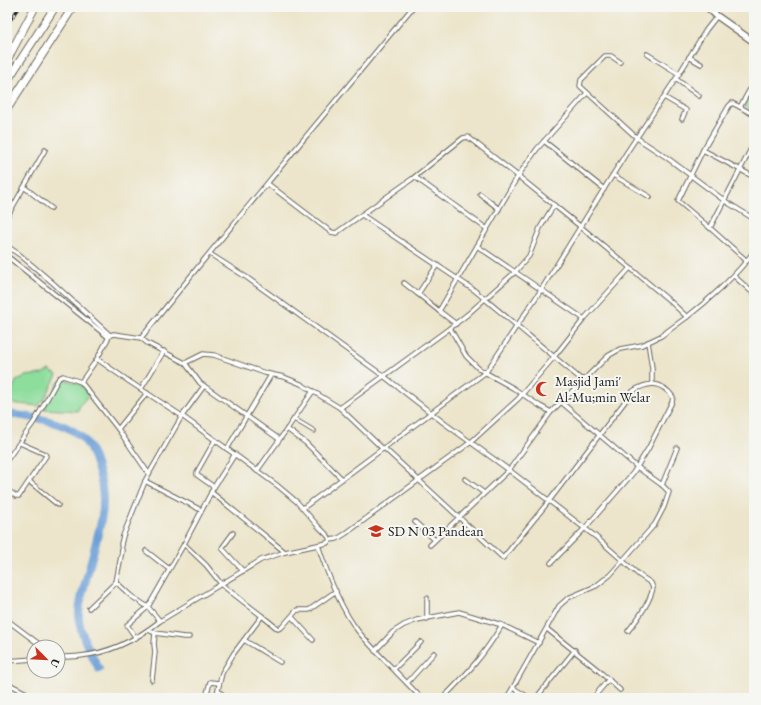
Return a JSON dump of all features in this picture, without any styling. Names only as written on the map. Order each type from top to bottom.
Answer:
[{"type":"highway","points":[[7,60],[35,7]]},
{"type":"highway","points":[[7,81],[55,7]]},
{"type":"highway","points":[[7,109],[73,7]]},
{"type":"street","points":[[141,338],[413,7]]},
{"type":"street","points":[[707,7],[717,16],[754,41]]},
{"type":"street","points":[[303,508],[486,372],[541,290],[706,30],[717,16]]},
{"type":"street","points":[[647,54],[679,74]]},
{"type":"street","points":[[620,62],[611,56],[603,57],[579,83],[580,86],[637,138],[754,220]]},
{"type":"street","points":[[689,58],[701,64]]},
{"type":"street","points":[[676,79],[699,96]]},
{"type":"street","points":[[740,107],[754,82]]},
{"type":"street","points":[[439,311],[518,176],[544,141],[588,93]]},
{"type":"street","points":[[664,97],[686,110],[682,119]]},
{"type":"street","points":[[747,261],[678,201],[703,150],[730,104],[740,107],[754,115]]},
{"type":"street","points":[[268,184],[333,233],[337,232],[362,215],[463,138],[467,137],[581,227],[687,317]]},
{"type":"street","points":[[544,141],[604,189]]},
{"type":"street","points":[[710,228],[754,143]]},
{"type":"street","points":[[7,217],[45,150]]},
{"type":"street","points":[[703,150],[754,177]]},
{"type":"street","points":[[613,175],[637,188],[650,198]]},
{"type":"street","points":[[415,176],[488,229]]},
{"type":"street","points":[[24,187],[51,208]]},
{"type":"street","points":[[480,194],[499,209]]},
{"type":"street","points":[[340,408],[385,377],[456,324],[514,272],[529,256],[540,228],[554,205]]},
{"type":"street","points":[[362,215],[474,290],[484,300],[517,325],[582,380]]},
{"type":"street","points":[[7,246],[53,283],[109,336]]},
{"type":"street","points":[[477,246],[584,319]]},
{"type":"street","points":[[430,545],[509,470],[551,412],[582,380],[611,354],[620,349],[648,342],[661,336],[687,317],[734,276],[754,251]]},
{"type":"street","points":[[210,254],[246,277],[385,377],[585,528],[651,583],[653,588],[639,616],[628,631]]},
{"type":"street","points":[[7,256],[109,336]]},
{"type":"street","points":[[418,294],[437,265]]},
{"type":"street","points":[[66,656],[96,654],[118,647],[136,638],[160,621],[222,585],[261,560],[285,552],[327,543],[330,540],[337,539],[345,534],[471,442],[522,395],[584,319],[630,268]]},
{"type":"street","points":[[734,276],[754,294]]},
{"type":"street","points":[[404,283],[456,324]]},
{"type":"street","points":[[450,328],[466,356],[479,369],[551,412]]},
{"type":"street","points":[[81,382],[109,336],[114,334],[141,338],[147,343],[185,362],[196,380],[280,439]]},
{"type":"street","points":[[648,342],[652,368],[652,383]]},
{"type":"street","points":[[141,388],[164,351]]},
{"type":"street","points":[[185,362],[203,354],[214,355],[290,380],[313,391],[340,408],[503,558],[550,501],[633,392],[643,385],[652,383],[661,386],[669,392],[673,397],[673,400],[637,467],[585,528],[551,563]]},
{"type":"street","points":[[96,358],[182,416],[290,496],[303,508],[330,540]]},
{"type":"street","points":[[227,449],[271,375]]},
{"type":"street","points":[[7,460],[34,422],[61,377],[81,382],[118,429],[149,474]]},
{"type":"street","points":[[89,608],[116,582],[122,551],[121,544],[123,536],[144,481],[182,416],[204,386]]},
{"type":"street","points":[[257,471],[313,391]]},
{"type":"street","points":[[118,429],[147,393]]},
{"type":"street","points":[[507,698],[559,606],[565,601],[596,586],[623,561],[655,524],[662,513],[669,492],[599,436],[561,402]]},
{"type":"street","points":[[294,419],[314,431]]},
{"type":"street","points":[[287,429],[306,443],[342,479]]},
{"type":"street","points":[[214,487],[197,474],[197,472],[215,440]]},
{"type":"street","points":[[7,490],[16,496],[19,496],[30,482],[46,456],[20,443]]},
{"type":"street","points":[[662,485],[677,448]]},
{"type":"street","points":[[136,638],[127,625],[148,606],[184,544],[211,492],[235,454]]},
{"type":"street","points":[[465,479],[484,493]]},
{"type":"street","points":[[144,481],[201,510]]},
{"type":"street","points":[[30,482],[58,505]]},
{"type":"street","points":[[211,492],[285,552]]},
{"type":"street","points":[[415,522],[435,540]]},
{"type":"street","points":[[233,534],[222,548],[243,571]]},
{"type":"street","points":[[184,544],[206,565],[222,585],[278,630],[297,610],[309,610],[336,592]]},
{"type":"street","points":[[318,545],[328,577],[357,630],[421,698]]},
{"type":"street","points":[[146,551],[169,569]]},
{"type":"street","points":[[116,582],[131,596],[148,606],[160,621]]},
{"type":"street","points":[[427,598],[428,619]]},
{"type":"street","points":[[375,650],[393,632],[414,621],[459,612],[502,625],[539,643]]},
{"type":"street","points":[[216,698],[222,673],[262,616]]},
{"type":"street","points":[[292,617],[312,640]]},
{"type":"street","points":[[7,620],[32,639]]},
{"type":"street","points":[[443,698],[480,659],[502,625]]},
{"type":"street","points":[[547,629],[609,679],[620,690]]},
{"type":"street","points":[[148,630],[155,633],[189,637]]},
{"type":"street","points":[[152,680],[155,652],[155,633]]},
{"type":"street","points":[[244,640],[280,662]]},
{"type":"street","points":[[394,669],[421,642]]},
{"type":"street","points":[[536,698],[574,650]]},
{"type":"street","points":[[408,683],[434,653]]},
{"type":"street","points":[[7,661],[26,660]]},
{"type":"street","points":[[593,698],[609,679]]},
{"type":"street","points":[[206,698],[210,682],[219,683]]},
{"type":"street","points":[[7,683],[36,698]]},
{"type":"street","points":[[513,688],[530,698]]},
{"type":"street","points":[[21,698],[24,692]]},
{"type":"street","points":[[218,692],[226,698]]},
{"type":"green space","points":[[754,88],[754,112],[744,106]]},
{"type":"green space","points":[[49,370],[57,375],[44,400],[39,406],[7,403],[7,399],[17,380],[22,379],[25,376],[42,374]]},
{"type":"green space","points":[[63,379],[80,384],[89,395],[80,405],[78,411],[44,409],[58,383]]},
{"type":"waterway","points":[[7,414],[41,419],[64,426],[74,431],[83,438],[89,447],[99,473],[103,500],[102,514],[98,535],[81,597],[79,615],[79,622],[83,636],[99,669]]},
{"type":"railway","points":[[7,24],[20,7]]},
{"type":"place","name":"Masjid Jami' Al-Mu;min Welar","points":[[543,389]]},
{"type":"place","name":"SD N 03 Pandean","points":[[376,531]]}]
